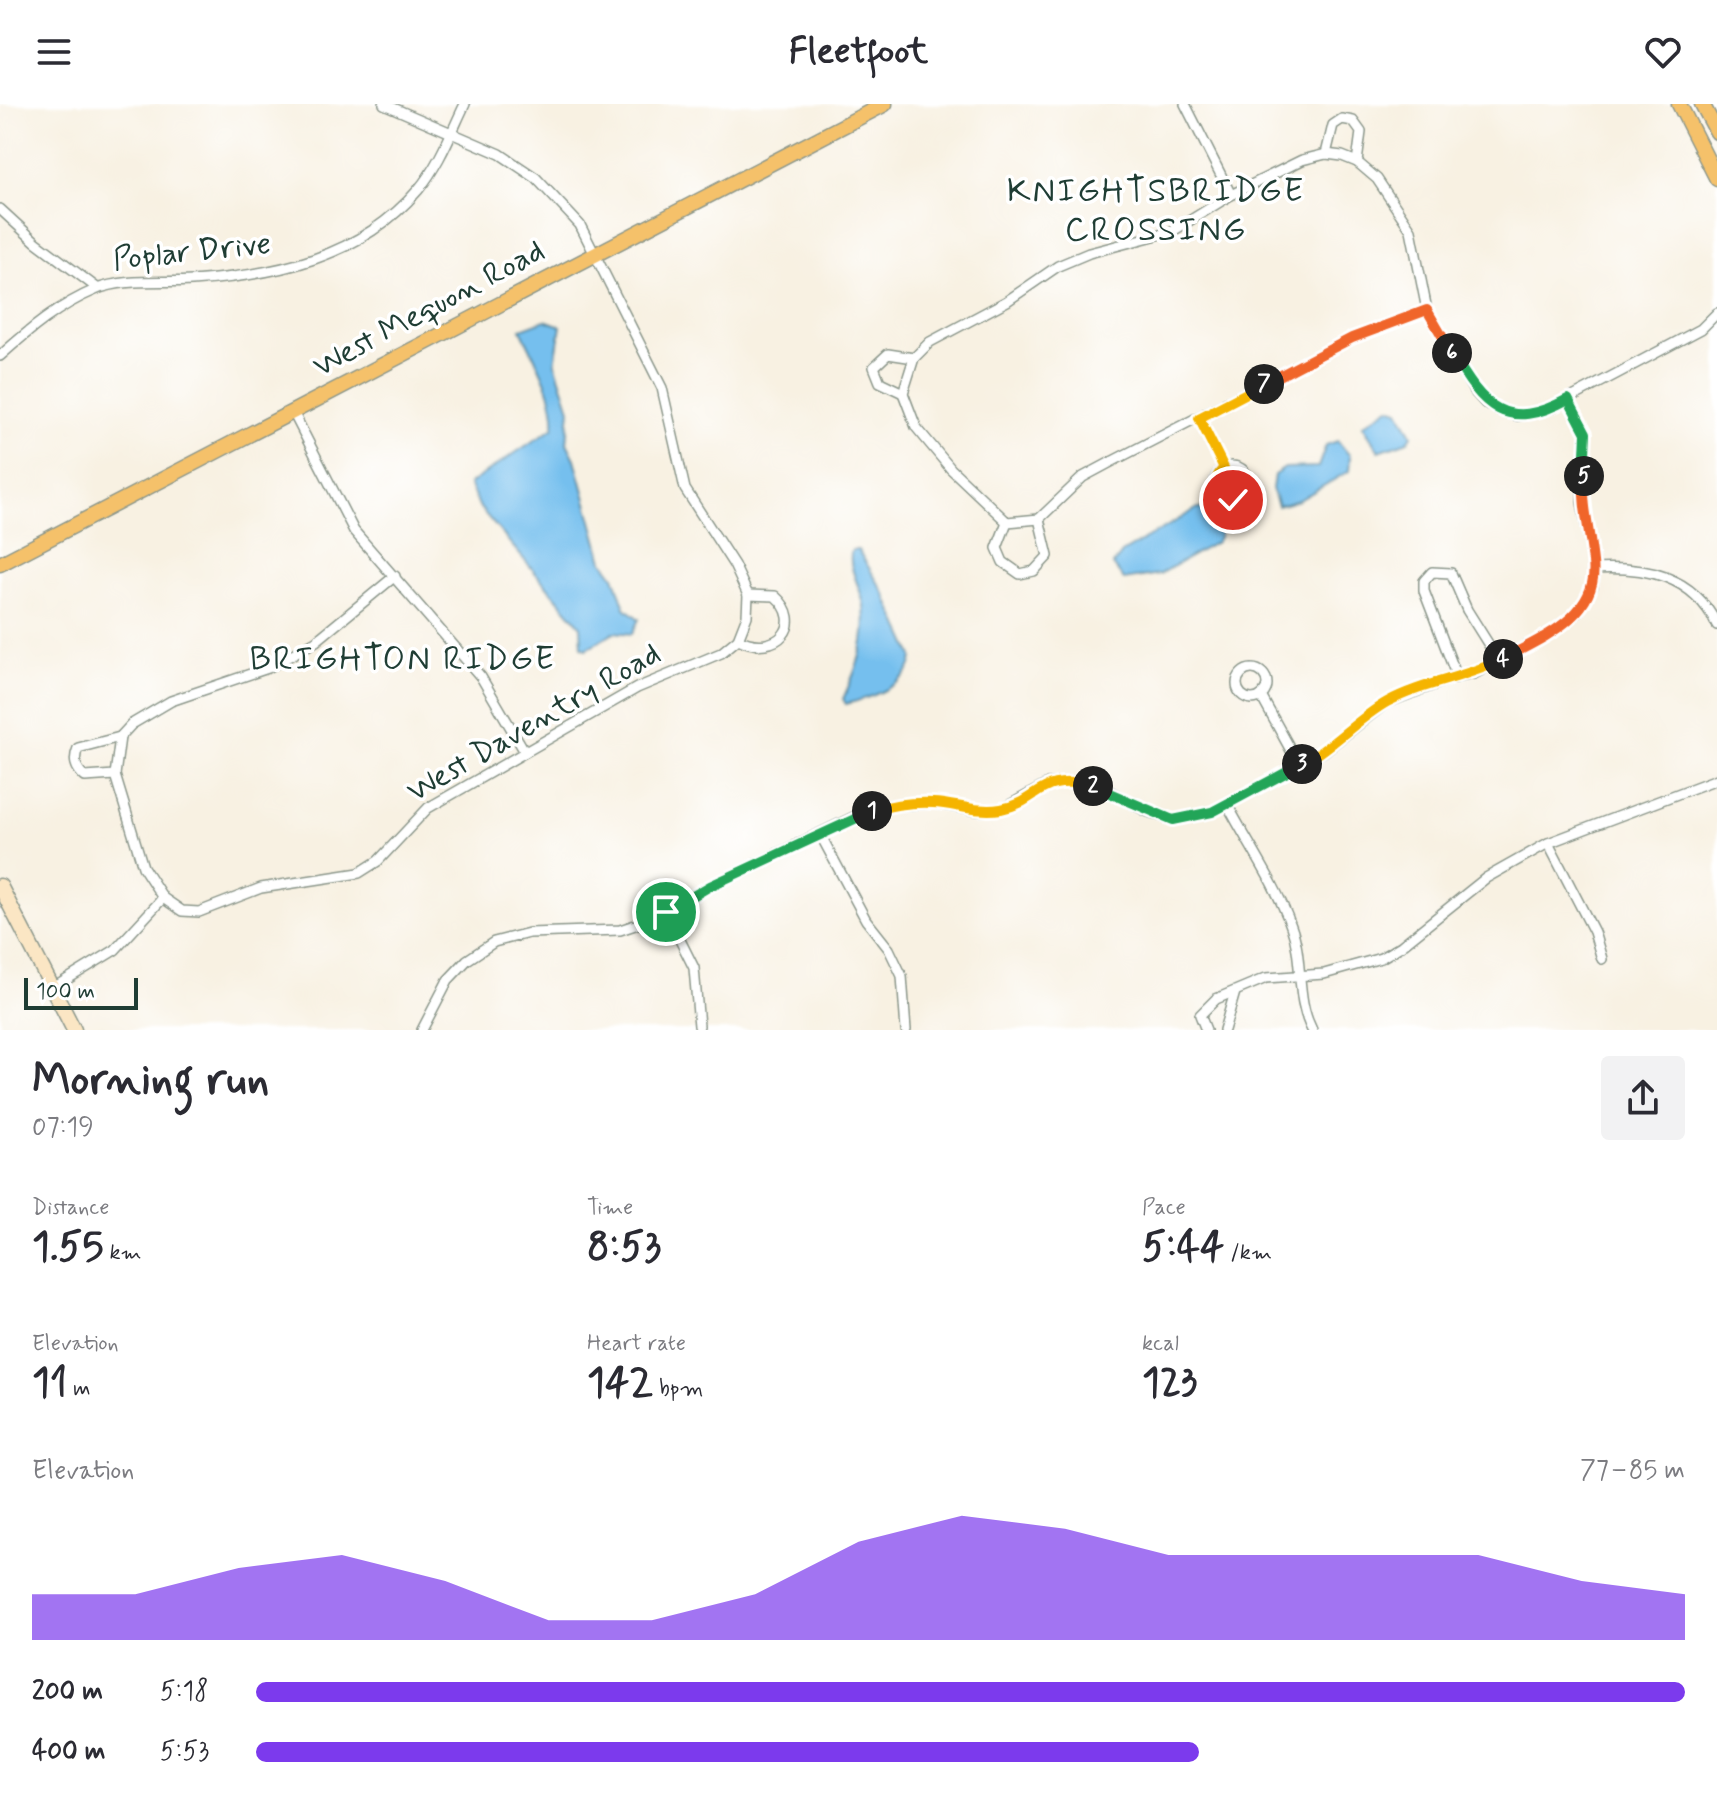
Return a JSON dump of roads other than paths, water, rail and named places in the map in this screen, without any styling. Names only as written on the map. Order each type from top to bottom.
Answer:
[{"type":"main road","name":"West Mequon Road","points":[[0,564],[885,104]]},
{"type":"main road","points":[[1679,104],[1717,179]]},
{"type":"main road","points":[[1702,104],[1717,132]]},
{"type":"street","points":[[384,104],[500,154],[536,178],[580,225],[662,388],[689,500],[722,545],[748,595],[747,616],[738,639],[761,647],[774,643],[783,635],[788,622],[786,609],[775,596],[748,595]]},
{"type":"street","name":"Poplar Drive","points":[[0,356],[45,317],[97,288],[243,278],[330,254],[379,225],[418,190],[465,104]]},
{"type":"street","points":[[1185,104],[1231,195]]},
{"type":"street","points":[[1326,154],[1333,125],[1342,119],[1353,121],[1361,132],[1357,162]]},
{"type":"street","points":[[1700,146],[1717,138]]},
{"type":"street","points":[[1427,310],[1352,338],[1083,477],[1039,519],[1007,522],[951,469],[916,427],[903,393],[914,358],[936,339],[1007,301],[1058,266],[1089,253],[1161,236],[1285,166],[1326,154],[1357,162],[1377,179],[1411,230],[1427,310],[1474,391],[1485,403],[1518,416],[1537,414],[1701,329],[1717,313]]},
{"type":"street","points":[[0,209],[36,242],[97,288]]},
{"type":"street","points":[[903,393],[880,382],[874,367],[888,354],[914,358]]},
{"type":"street","points":[[422,1030],[448,980],[467,960],[494,942],[529,933],[620,930],[666,912],[710,886],[854,817],[887,806],[933,803],[978,811],[1004,808],[1048,784],[1077,782],[1104,788],[1146,811],[1173,820],[1212,812],[1323,752],[1386,703],[1457,677],[1474,674],[1551,633],[1578,612],[1593,586],[1582,502],[1586,433],[1568,399]]},
{"type":"street","points":[[293,412],[340,509],[354,531],[481,677],[525,752]]},
{"type":"street","points":[[1199,418],[1224,468]]},
{"type":"street","points":[[1007,522],[997,548],[1003,562],[1020,574],[1034,571],[1048,556],[1039,519]]},
{"type":"street","points":[[1593,569],[1620,567],[1660,573],[1680,581],[1700,596],[1717,625]]},
{"type":"street","points":[[1457,677],[1424,591],[1424,581],[1432,572],[1443,570],[1451,573],[1467,610],[1499,661]]},
{"type":"street","points":[[53,988],[115,950],[163,898],[143,867],[115,775],[120,737],[132,724],[171,701],[268,668],[316,641],[395,576]]},
{"type":"street","name":"West Daventry Road","points":[[163,898],[182,911],[199,912],[261,888],[359,873],[378,861],[428,808],[637,688],[721,653],[738,639]]},
{"type":"street","points":[[1261,696],[1299,765]]},
{"type":"street","points":[[115,775],[85,777],[77,770],[74,758],[78,748],[120,737]]},
{"type":"street","points":[[1206,1030],[1201,1023],[1202,1010],[1216,999],[1266,978],[1324,974],[1381,958],[1401,946],[1486,878],[1548,843],[1717,779]]},
{"type":"street","points":[[1227,804],[1291,924],[1298,947],[1302,1005],[1312,1030]]},
{"type":"street","points":[[820,834],[866,920],[889,949],[902,976],[906,1030]]},
{"type":"street","points":[[1548,843],[1594,932],[1602,959]]},
{"type":"street","points":[[0,886],[74,1030]]},
{"type":"street","points":[[666,912],[694,968],[699,1026]]},
{"type":"street","points":[[1224,1030],[1235,992]]},
{"type":"water","points":[[545,320],[561,326],[555,363],[570,409],[567,443],[575,459],[603,561],[614,576],[625,608],[639,619],[632,634],[614,632],[586,649],[582,647],[581,626],[480,508],[469,484],[554,427],[548,390],[521,329]]},
{"type":"water","points":[[1389,407],[1399,410],[1412,435],[1408,441],[1379,451],[1363,425]]},
{"type":"water","points":[[1338,441],[1350,456],[1349,471],[1299,500],[1278,506],[1272,489],[1274,475],[1285,468],[1318,467],[1326,445]]},
{"type":"water","points":[[1198,508],[1214,513],[1221,528],[1216,542],[1160,574],[1124,580],[1113,565],[1122,553]]},
{"type":"water","points":[[852,550],[858,550],[885,594],[913,656],[905,675],[888,689],[846,704],[843,699],[857,665],[865,619],[863,599],[851,563]]},
{"type":"district","name":"KNIGHTSBRIDGE CROSSING","points":[[1156,210]]},
{"type":"district","name":"BRIGHTON RIDGE","points":[[403,659]]}]
